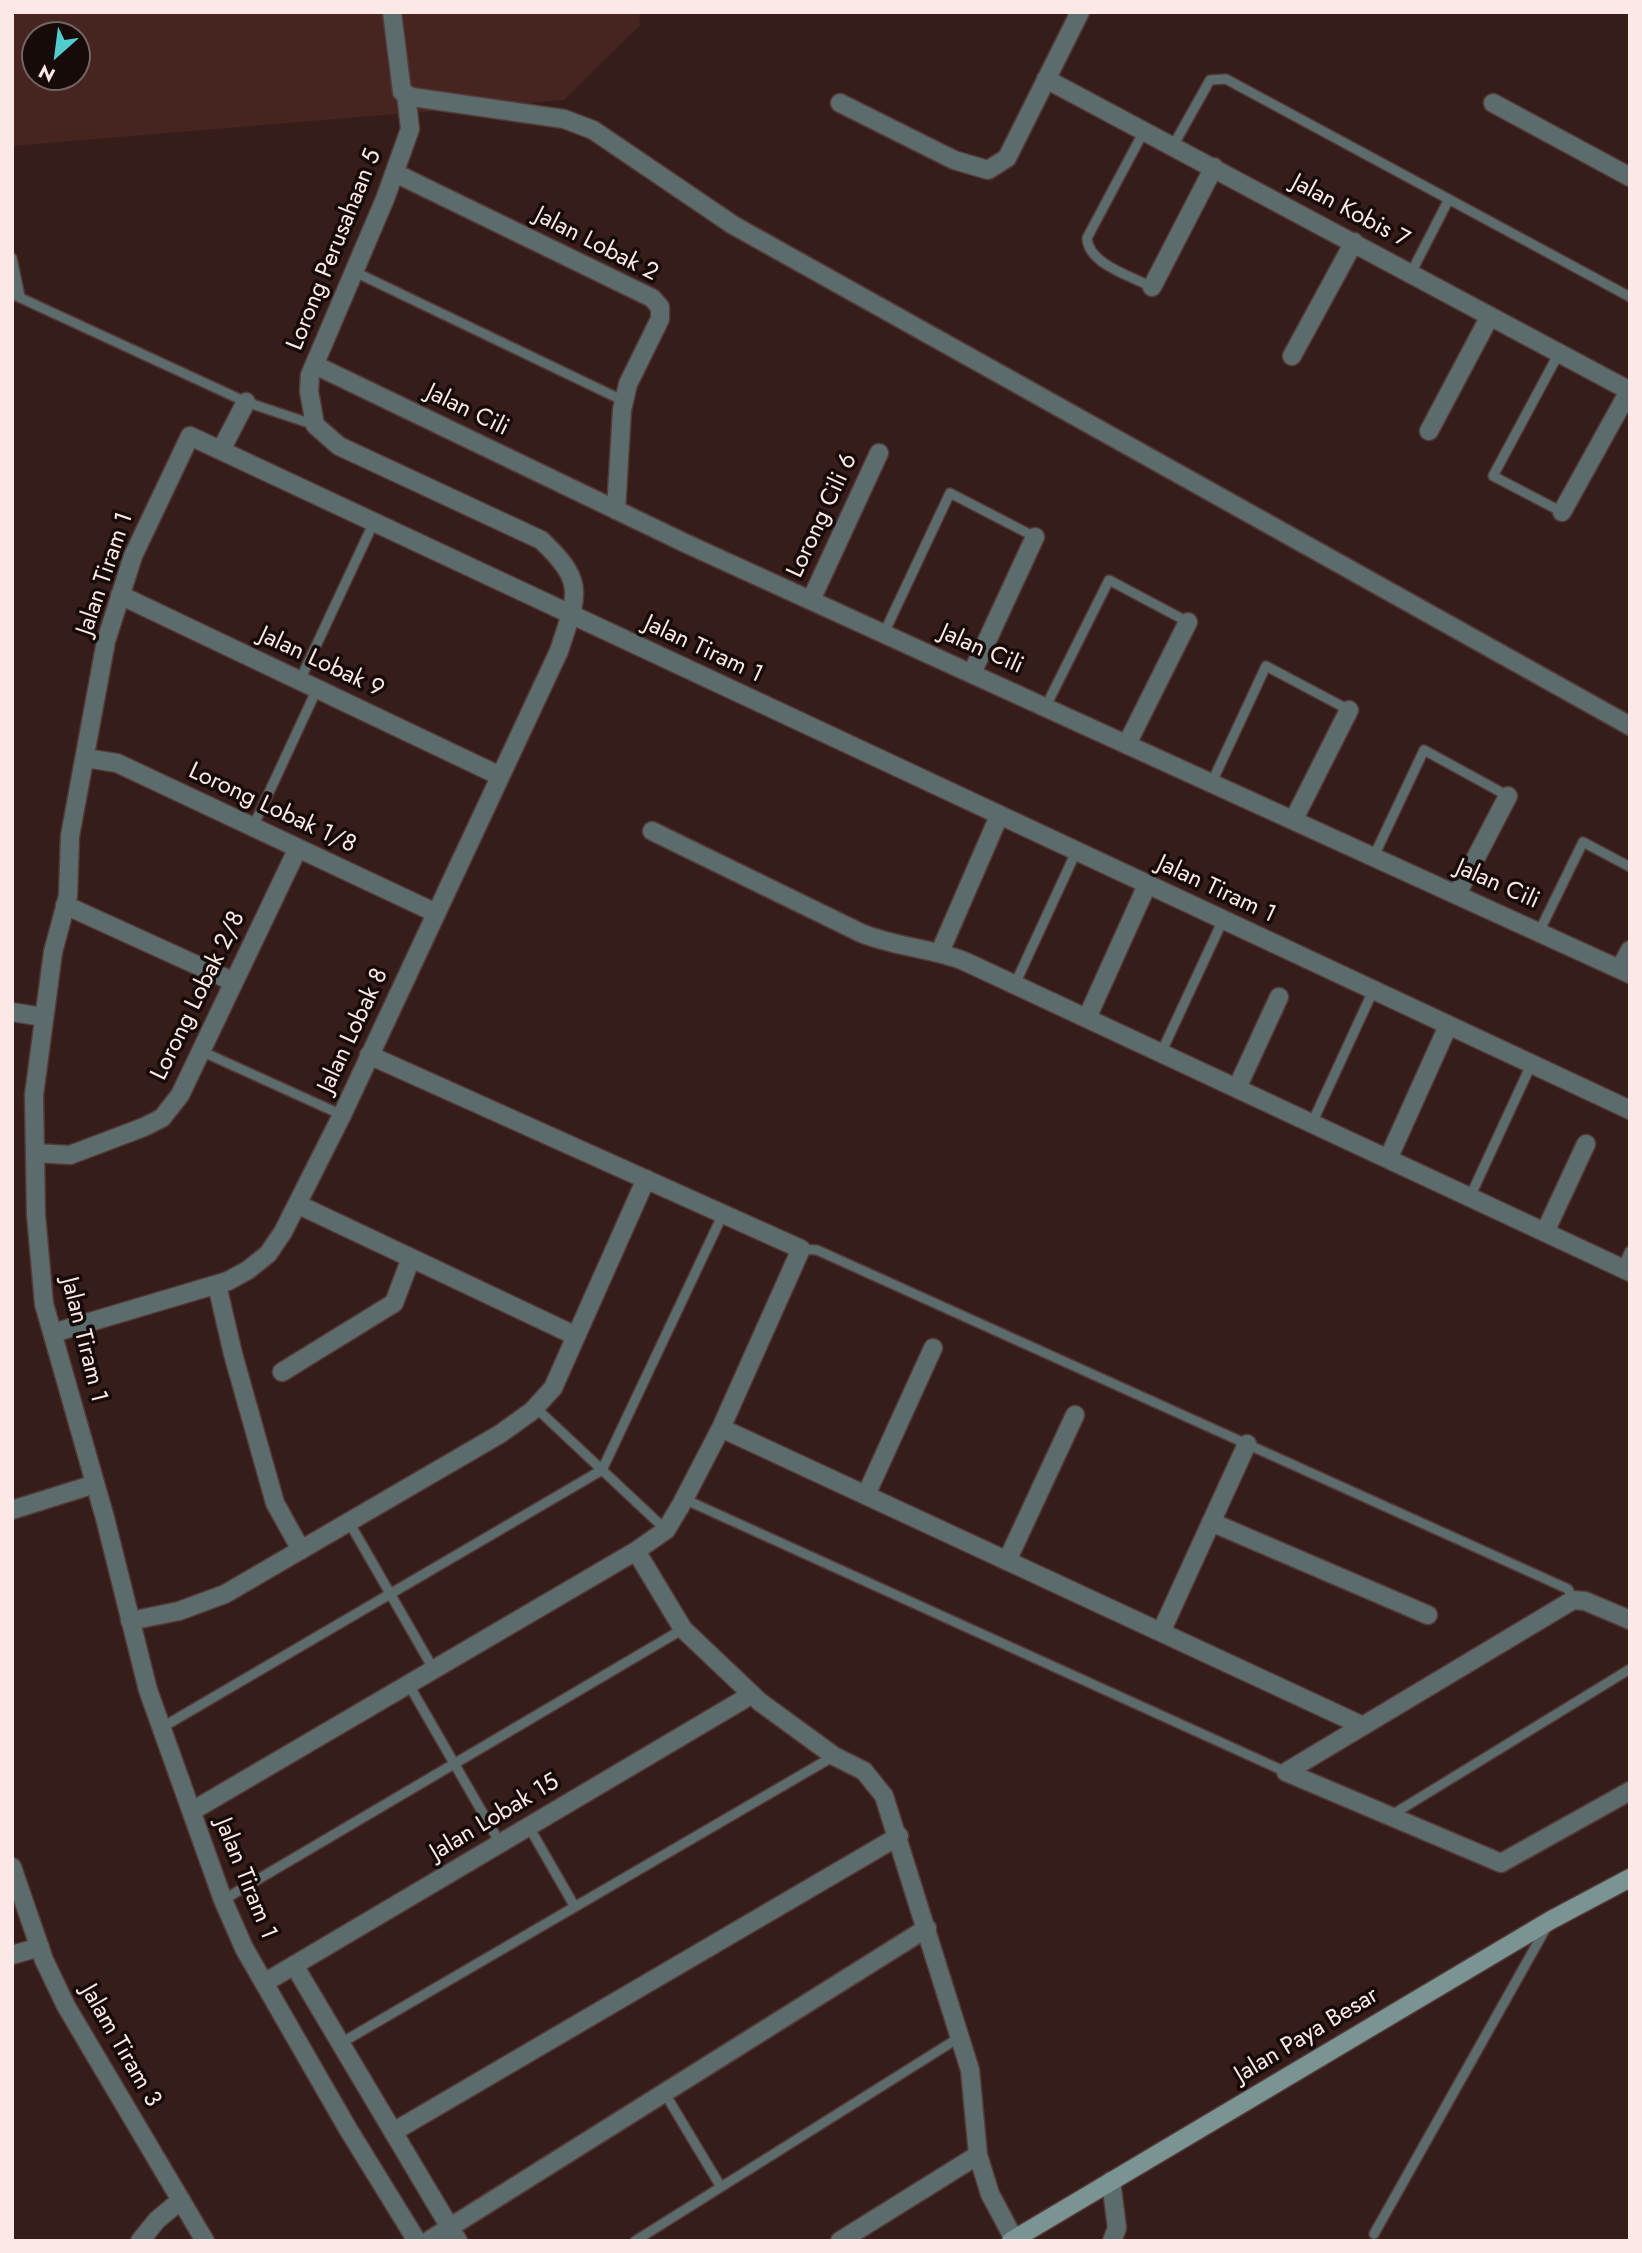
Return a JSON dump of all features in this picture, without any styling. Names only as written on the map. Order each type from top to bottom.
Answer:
[{"type":"street","name":"Lorong Perusahaan 5","points":[[315,425],[309,391],[315,365],[395,173],[410,129],[392,12]]},
{"type":"street","points":[[840,103],[954,160],[988,170],[1007,158],[1080,12]]},
{"type":"street","name":"Jalan Kobis 7","points":[[1046,79],[1630,391]]},
{"type":"street","points":[[404,93],[564,119],[593,130],[733,225],[1630,726]]},
{"type":"street","points":[[1493,103],[1630,177]]},
{"type":"street","points":[[1152,287],[1214,167]]},
{"type":"street","name":"Jalan Lobak 2","points":[[395,173],[652,299],[660,307],[660,318],[628,384],[624,401],[616,510]]},
{"type":"street","points":[[1292,356],[1354,242]]},
{"type":"street","points":[[1429,430],[1490,316]]},
{"type":"street","name":"Jalan Cili","points":[[315,365],[616,510],[1625,972]]},
{"type":"street","points":[[1562,512],[1630,391]]},
{"type":"street","points":[[221,450],[246,402]]},
{"type":"street","points":[[315,425],[339,446],[541,540],[563,561],[573,579],[576,591],[571,615]]},
{"type":"street","name":"Jalan Tiram 1","points":[[417,2241],[244,1948],[223,1900],[148,1690],[95,1484],[44,1304],[36,1215],[34,1095],[53,952],[65,905],[70,836],[106,641],[133,556],[190,436],[1630,1110]]},
{"type":"street","name":"Lorong Cili 6","points":[[811,600],[879,453]]},
{"type":"street","points":[[972,673],[1035,537]]},
{"type":"street","name":"Jalan Lobak 9","points":[[121,595],[500,776]]},
{"type":"street","name":"Jalan Lobak 8","points":[[53,1333],[217,1285],[248,1270],[268,1254],[297,1204],[342,1115],[559,651],[571,615]]},
{"type":"street","points":[[1127,744],[1188,622]]},
{"type":"street","points":[[1294,820],[1349,709]]},
{"type":"street","name":"Lorong Lobak 1/8","points":[[85,758],[117,763],[436,913]]},
{"type":"street","points":[[1457,894],[1508,796]]},
{"type":"street","points":[[940,952],[999,816]]},
{"type":"street","points":[[652,831],[861,933],[885,943],[940,952],[1015,984],[1626,1270]]},
{"type":"street","name":"Lorong Lobak 2/8","points":[[35,1153],[70,1155],[162,1118],[180,1095],[298,848]]},
{"type":"street","points":[[1087,1018],[1147,885]]},
{"type":"street","points":[[65,905],[234,982]]},
{"type":"street","points":[[1625,972],[1630,950]]},
{"type":"street","points":[[1237,1088],[1279,997]]},
{"type":"street","points":[[12,1012],[43,1017]]},
{"type":"street","points":[[1388,1159],[1448,1026]]},
{"type":"street","points":[[192,1811],[636,1551],[666,1530],[721,1428],[801,1249],[369,1055]]},
{"type":"street","points":[[1545,1232],[1586,1144]]},
{"type":"street","points":[[130,1620],[178,1611],[225,1594],[500,1434],[535,1407],[553,1388],[646,1179]]},
{"type":"street","points":[[297,1204],[576,1336]]},
{"type":"street","points":[[282,1371],[394,1303],[411,1258]]},
{"type":"street","points":[[217,1285],[233,1354],[275,1503],[301,1550]]},
{"type":"street","points":[[866,1495],[933,1348]]},
{"type":"street","points":[[1007,1560],[1076,1415]]},
{"type":"street","points":[[721,1428],[1363,1726]]},
{"type":"street","points":[[1161,1632],[1247,1444]]},
{"type":"street","points":[[12,1510],[95,1484]]},
{"type":"street","points":[[1211,1522],[1428,1615]]},
{"type":"street","points":[[636,1551],[682,1629],[751,1695],[834,1756],[864,1772],[884,1796],[970,2070],[978,2155],[990,2194],[1013,2240]]},
{"type":"street","points":[[1286,1772],[1573,1600],[1630,1620]]},
{"type":"street","name":"Jalan Lobak 15","points":[[264,1983],[751,1695]]},
{"type":"street","points":[[1286,1772],[1501,1863],[1630,1791]]},
{"type":"street","points":[[393,2132],[898,1836]]},
{"type":"street","name":"Jalam Tiram 3","points":[[12,1867],[40,1947],[66,2006],[205,2241]]},
{"type":"street","name":"Jalan Paya Besar","points":[[1013,2240],[1551,1920],[1630,1878]]},
{"type":"street","points":[[428,2241],[453,2234],[664,2092],[927,1928]]},
{"type":"street","points":[[12,1955],[40,1947]]},
{"type":"street","points":[[294,1965],[453,2234]]},
{"type":"street","points":[[840,2241],[978,2155]]},
{"type":"street","points":[[1111,2181],[1117,2228],[1112,2241]]},
{"type":"street","points":[[140,2241],[157,2220],[181,2200]]},
{"type":"lane","points":[[1174,146],[1206,85],[1210,80],[1220,77],[1630,297]]},
{"type":"lane","points":[[1144,131],[1087,238],[1088,247],[1096,258],[1152,287]]},
{"type":"lane","points":[[1411,273],[1449,199]]},
{"type":"lane","points":[[12,258],[16,296],[246,402],[315,425]]},
{"type":"lane","points":[[355,272],[624,401]]},
{"type":"lane","points":[[1559,353],[1493,475],[1562,512]]},
{"type":"lane","points":[[884,633],[950,493],[1035,537]]},
{"type":"lane","points":[[300,680],[374,522]]},
{"type":"lane","points":[[1045,706],[1109,580],[1188,622]]},
{"type":"lane","points":[[1212,782],[1266,666],[1349,709]]},
{"type":"lane","points":[[253,827],[317,689]]},
{"type":"lane","points":[[1374,856],[1424,750],[1508,796]]},
{"type":"lane","points":[[1539,932],[1583,842],[1630,867]]},
{"type":"lane","points":[[1015,984],[1076,852]]},
{"type":"lane","points":[[1161,1053],[1223,920]]},
{"type":"lane","points":[[1312,1123],[1373,991]]},
{"type":"lane","points":[[201,1051],[342,1115]]},
{"type":"lane","points":[[1470,1197],[1531,1065]]},
{"type":"lane","points":[[162,1728],[603,1470],[723,1214]]},
{"type":"lane","points":[[801,1249],[817,1250],[1568,1589],[1573,1600]]},
{"type":"lane","points":[[1626,1270],[1630,1251]]},
{"type":"lane","points":[[535,1407],[666,1530]]},
{"type":"lane","points":[[684,1499],[1286,1772]]},
{"type":"lane","points":[[349,1522],[434,1670]]},
{"type":"lane","points":[[223,1900],[682,1629]]},
{"type":"lane","points":[[1390,1816],[1630,1669]]},
{"type":"lane","points":[[408,1685],[500,1843]]},
{"type":"lane","points":[[341,2043],[834,1756]]},
{"type":"lane","points":[[529,1826],[575,1907]]},
{"type":"lane","points":[[1374,2234],[1551,1920]]},
{"type":"lane","points":[[635,2241],[960,2037]]},
{"type":"lane","points":[[664,2092],[721,2187]]},
{"type":"shaded area","points":[[12,12],[639,12],[640,25],[564,100],[12,146]]}]
